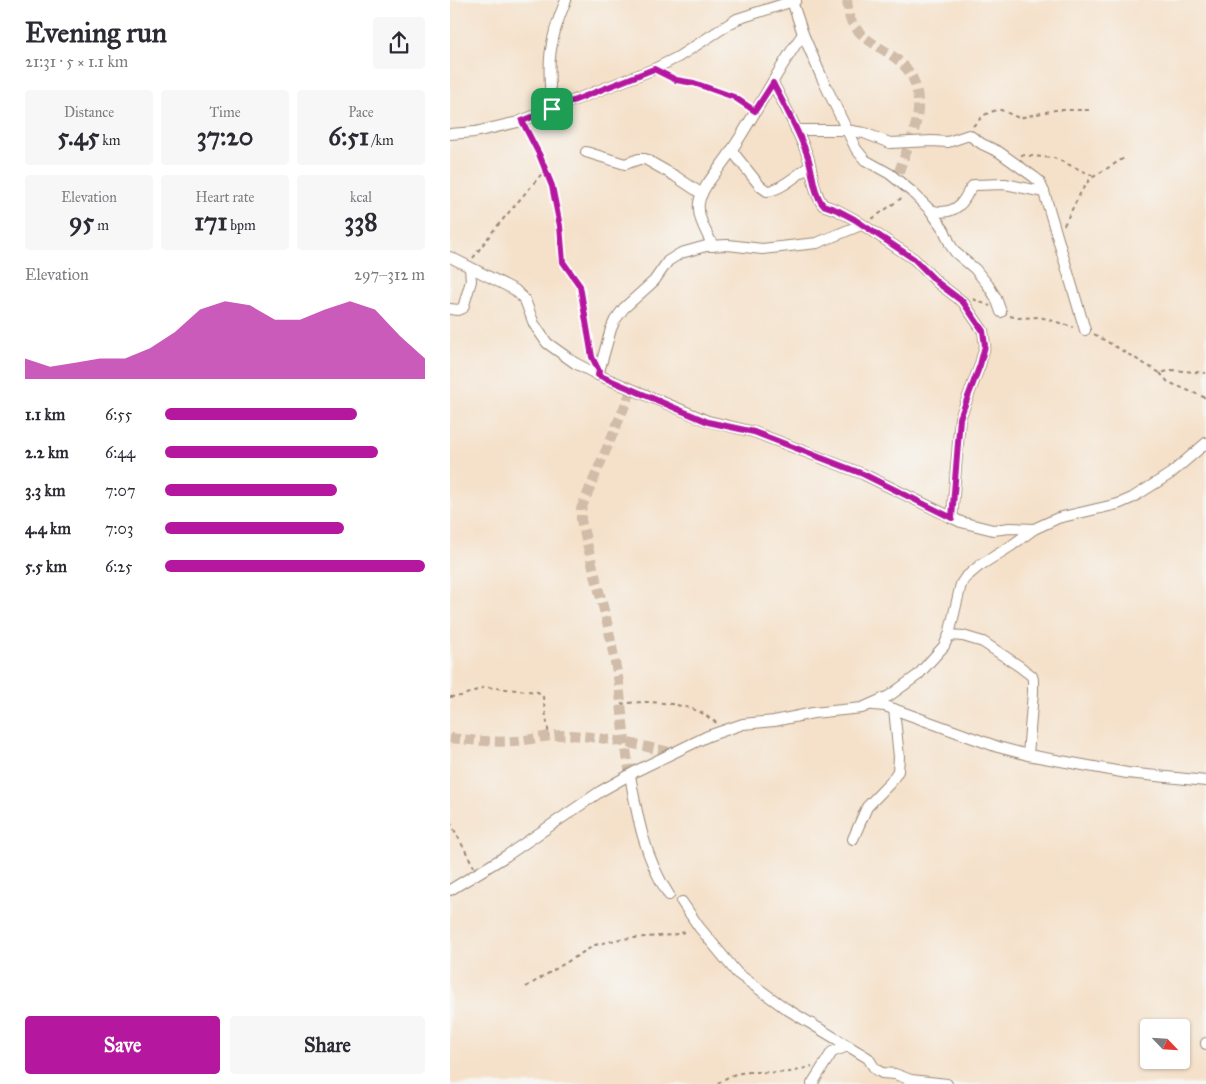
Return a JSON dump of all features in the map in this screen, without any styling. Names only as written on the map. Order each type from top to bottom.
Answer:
[{"type":"street","points":[[552,109],[549,83],[550,50],[555,29],[566,0]]},
{"type":"street","points":[[450,134],[475,132],[522,121],[654,69],[686,52],[737,19],[793,0],[804,34],[846,130],[860,155],[865,160],[886,170],[911,190],[930,210],[944,230],[956,253],[988,285],[996,298],[1001,312]]},
{"type":"street","points":[[713,246],[701,220],[699,204],[702,194],[732,151],[792,50],[804,34]]},
{"type":"street","points":[[773,83],[796,130],[823,205],[843,213],[914,259],[938,283],[958,297],[983,331],[985,346],[980,365],[960,418],[952,518]]},
{"type":"street","points":[[796,130],[846,130],[864,133],[890,143],[948,142],[968,135],[1034,177],[1039,181],[1044,192],[1085,330]]},
{"type":"street","points":[[732,151],[760,186],[767,191],[773,191],[810,166]]},
{"type":"street","points":[[586,152],[625,164],[644,159],[702,194]]},
{"type":"street","points":[[930,210],[942,213],[950,210],[964,201],[970,188],[974,185],[1005,184],[1044,192]]},
{"type":"street","points":[[599,373],[611,329],[624,308],[654,281],[668,262],[681,253],[713,246],[728,245],[762,249],[822,242],[861,224]]},
{"type":"street","points":[[450,258],[514,290],[525,300],[534,324],[547,342],[575,363],[708,422],[754,432],[863,474],[970,525],[993,530],[1034,528]]},
{"type":"street","points":[[450,309],[458,310],[463,308],[471,281],[469,267]]},
{"type":"street","points":[[450,890],[478,874],[601,791],[694,743],[728,728],[743,724],[774,721],[813,713],[854,709],[871,705],[889,696],[918,675],[939,652],[949,635],[965,578],[1034,528],[1058,518],[1118,504],[1132,498],[1170,474],[1206,442]]},
{"type":"street","points":[[949,635],[963,636],[983,642],[1032,676],[1034,692],[1028,755]]},
{"type":"street","points":[[871,705],[885,706],[998,747],[1028,755],[1127,773],[1206,782]]},
{"type":"street","points":[[853,839],[867,807],[891,782],[898,771],[899,757],[894,709]]},
{"type":"street","points":[[630,775],[644,841],[660,882],[669,895]]},
{"type":"street","points":[[682,902],[699,927],[737,973],[785,1008],[868,1058],[875,1069],[882,1074],[895,1074],[911,1080],[947,1084]]},
{"type":"street","points":[[812,1084],[832,1052],[848,1046]]},
{"type":"path","points":[[654,69],[676,80],[694,83],[734,97],[755,111]]},
{"type":"path","points":[[968,135],[984,115],[996,110],[1019,118],[1055,110],[1090,110]]},
{"type":"path","points":[[522,121],[552,186],[563,262],[580,286],[592,357],[599,373]]},
{"type":"path","points":[[1003,156],[1045,156],[1061,160],[1077,170],[1094,176]]},
{"type":"path","points":[[1059,242],[1070,212],[1082,190],[1094,176],[1124,158]]},
{"type":"path","points":[[469,267],[493,231],[546,170]]},
{"type":"path","points":[[861,224],[892,206],[911,190]]},
{"type":"path","points":[[969,297],[1018,318],[1040,317],[1085,330],[1104,338],[1160,373],[1168,382],[1206,398]]},
{"type":"path","points":[[1160,373],[1172,370],[1206,373]]},
{"type":"path","points":[[450,697],[461,696],[485,687],[538,692],[543,697],[549,736]]},
{"type":"path","points":[[621,704],[648,701],[687,708],[700,712],[728,728]]},
{"type":"path","points":[[450,822],[478,874]]},
{"type":"path","points":[[526,987],[596,945],[620,939],[672,935],[699,927]]},
{"type":"path","points":[[718,1084],[731,1075],[763,1071],[788,1072],[826,1060]]},
{"type":"tunnel","points":[[847,0],[850,19],[858,31],[903,64],[911,75],[917,90],[917,119],[897,179]]},
{"type":"tunnel","points":[[630,775],[619,683],[608,626],[581,520],[581,509],[632,389]]},
{"type":"tunnel","points":[[450,738],[507,742],[568,735],[608,739],[674,753]]},
{"type":"route","points":[[654,69],[676,80],[694,83],[734,97],[755,111],[773,83],[808,157],[823,205],[854,219],[914,259],[938,283],[963,302],[983,331],[985,346],[980,365],[960,418],[952,518],[863,474],[754,432],[708,422],[598,375],[599,371],[592,357],[583,294],[580,286],[563,262],[560,226],[552,186],[539,154],[522,121],[552,109],[654,69]]}]
